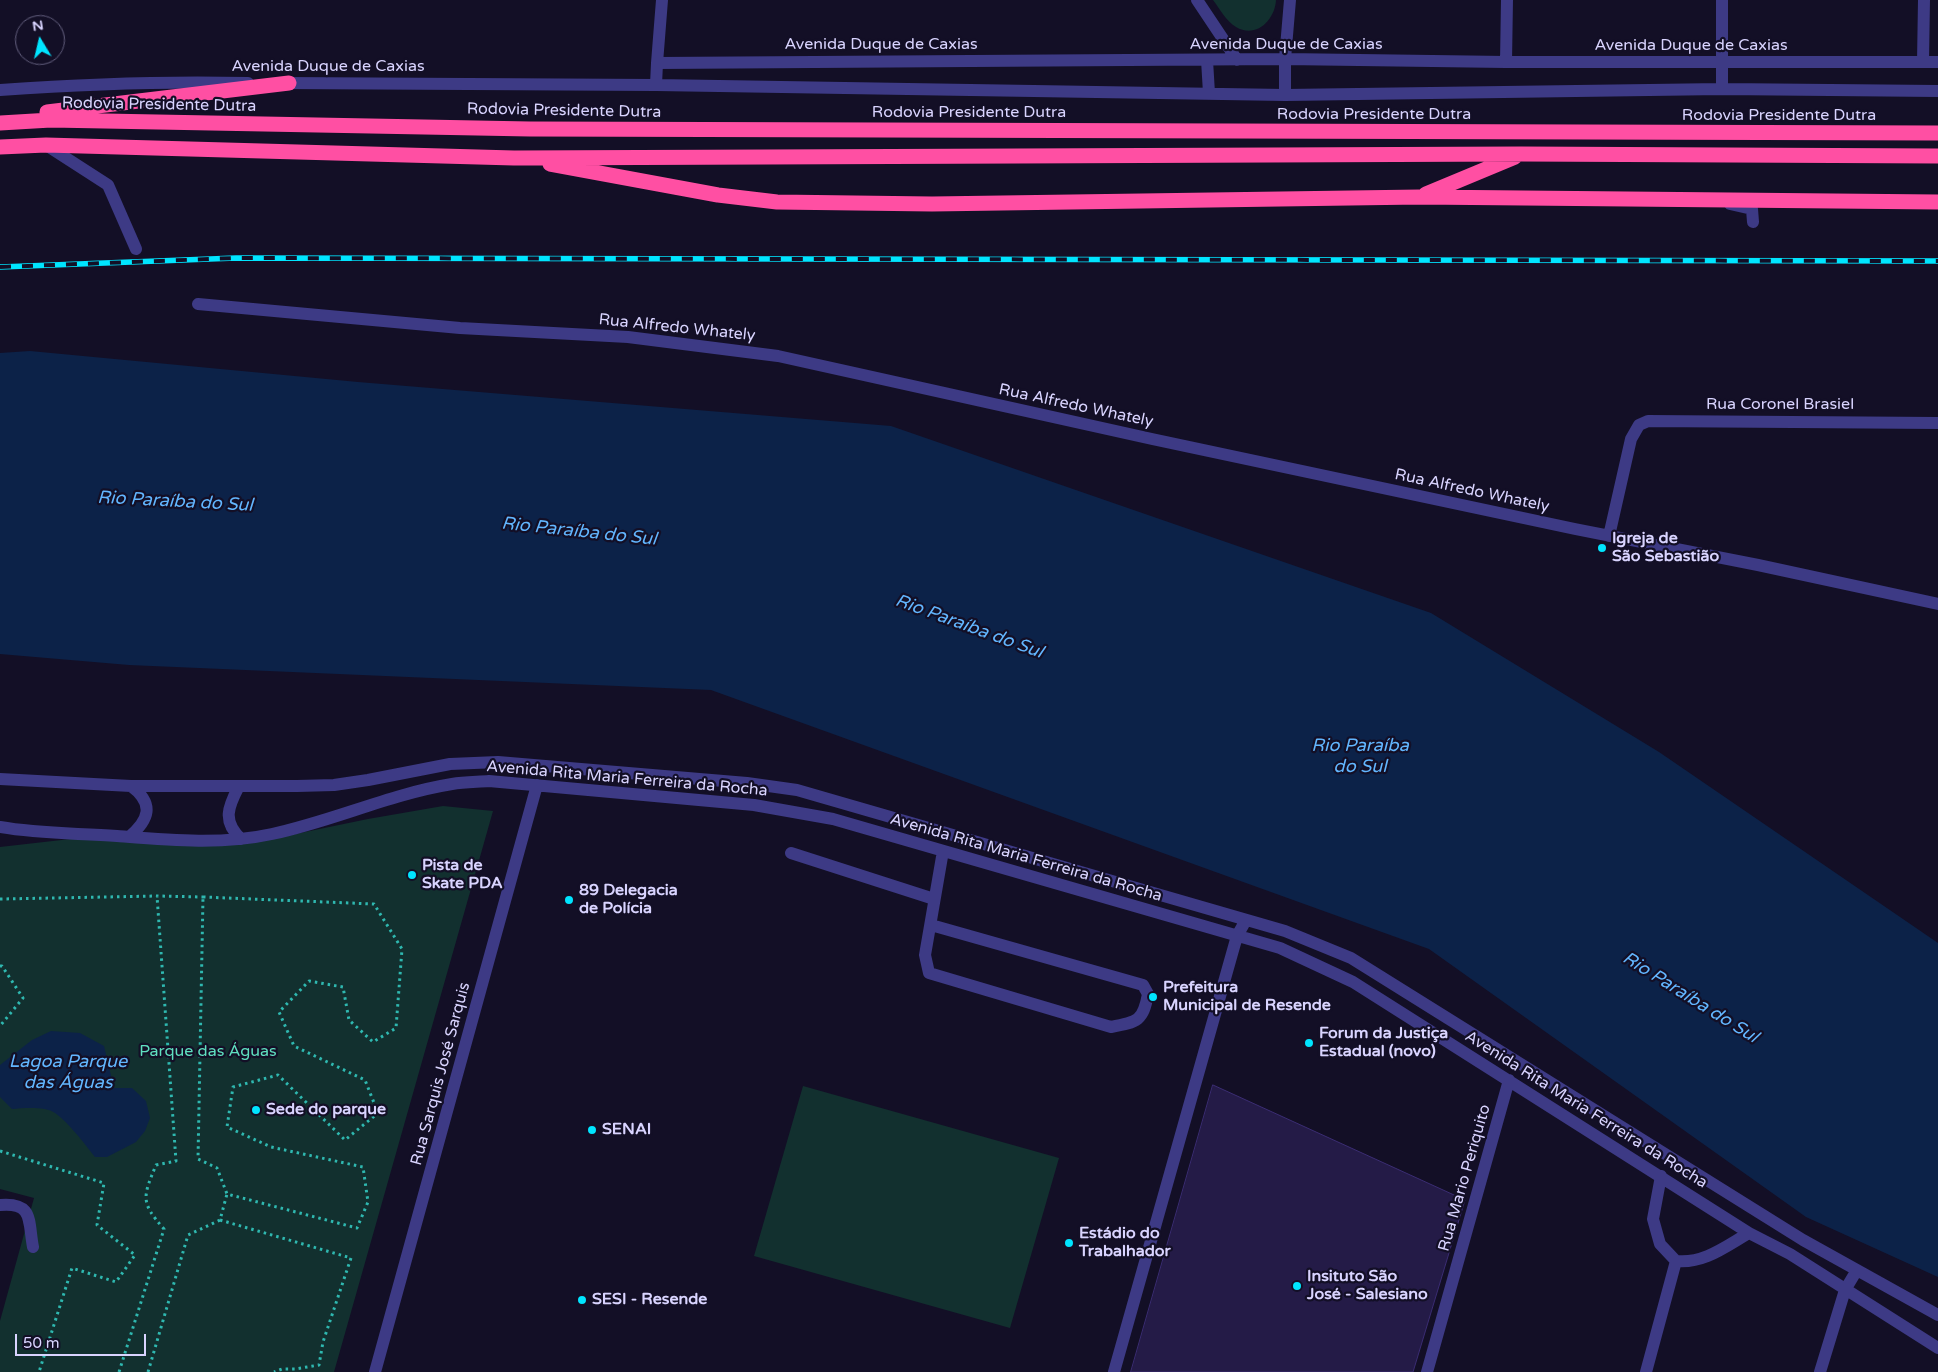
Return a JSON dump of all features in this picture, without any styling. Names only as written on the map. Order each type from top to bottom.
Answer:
[{"type":"highway","points":[[0,118],[289,83]]},
{"type":"highway","name":"Rodovia Presidente Dutra","points":[[0,123],[52,120],[540,129],[1938,133]]},
{"type":"highway","points":[[0,147],[46,146],[514,158],[1521,154],[1938,156]]},
{"type":"highway","points":[[1420,197],[1521,154]]},
{"type":"highway","points":[[514,158],[718,195],[777,202],[932,204],[1420,197],[1938,202]]},
{"type":"street","points":[[656,85],[662,0]]},
{"type":"street","points":[[1197,0],[1237,60]]},
{"type":"street","points":[[1285,95],[1285,59],[1290,0]]},
{"type":"street","points":[[1506,62],[1507,0]]},
{"type":"street","points":[[1722,0],[1722,89]]},
{"type":"street","points":[[1923,62],[1924,0]]},
{"type":"street","name":"Avenida Duque de Caxias","points":[[657,62],[1285,59],[1506,62],[1938,62]]},
{"type":"street","points":[[1207,60],[1209,93]]},
{"type":"street","name":"Avenida Duque de Caxias","points":[[0,90],[78,85],[188,82],[656,85],[1285,95],[1722,89],[1938,91]]},
{"type":"street","points":[[46,146],[108,185],[136,249]]},
{"type":"street","points":[[1708,200],[1752,209],[1753,222]]},
{"type":"street","name":"Rua Alfredo Whately","points":[[198,304],[460,328],[628,337],[778,356],[1152,439],[1938,604]]},
{"type":"street","name":"Rua Coronel Brasiel","points":[[1609,536],[1631,439],[1639,425],[1648,420],[1938,423]]},
{"type":"street","name":"Avenida Rita Maria Ferreira da Rocha","points":[[0,779],[131,786],[334,785],[450,764],[498,762],[747,783],[797,790],[1285,931],[1351,958],[1803,1240],[1938,1315]]},
{"type":"street","name":"Avenida Rita Maria Ferreira da Rocha","points":[[0,827],[36,832],[129,838],[241,839],[268,835],[315,823],[394,798],[453,784],[489,781],[754,806],[833,819],[1280,948],[1353,982],[1749,1233],[1790,1254],[1938,1348]]},
{"type":"street","name":"Rua Sarquis José Sarquis","points":[[375,1372],[538,785]]},
{"type":"street","points":[[129,838],[140,828],[147,810],[145,801],[140,793],[131,786]]},
{"type":"street","points":[[239,786],[228,814],[229,823],[233,831],[241,839]]},
{"type":"street","points":[[931,925],[1143,985],[1148,994],[1145,1012],[1132,1023],[1111,1027],[929,972],[926,955],[943,851]]},
{"type":"street","points":[[791,853],[934,899]]},
{"type":"street","points":[[1114,1372],[1236,936],[1246,920]]},
{"type":"street","name":"Rua Mario Periquito","points":[[1427,1372],[1510,1080]]},
{"type":"street","points":[[1661,1176],[1653,1219],[1660,1244],[1676,1261],[1686,1262],[1706,1257],[1749,1233]]},
{"type":"street","points":[[0,1205],[11,1204],[24,1208],[27,1213],[33,1247]]},
{"type":"street","points":[[1646,1372],[1676,1261]]},
{"type":"street","points":[[1820,1372],[1845,1290],[1857,1270]]},
{"type":"path","points":[[119,1372],[164,1229],[149,1212],[146,1192],[156,1165],[176,1161],[157,896]]},
{"type":"path","points":[[0,899],[157,896],[374,904],[402,949],[396,1028],[373,1042],[349,1020],[343,987],[310,981],[279,1012],[294,1046],[365,1080],[378,1112],[345,1140],[278,1075],[233,1087],[227,1127],[271,1147],[363,1167],[368,1202],[357,1228],[227,1194]]},
{"type":"path","points":[[203,897],[198,1159],[217,1168],[227,1194],[220,1220]]},
{"type":"path","points":[[0,966],[2,966],[23,998],[0,1026]]},
{"type":"path","points":[[0,1151],[104,1183],[97,1225],[135,1255],[116,1282],[72,1268],[39,1372]]},
{"type":"path","points":[[148,1372],[188,1235],[220,1220],[352,1258],[323,1342],[318,1365],[295,1370],[282,1369],[274,1372]]},
{"type":"green space","points":[[1213,0],[1276,0],[1275,7],[1268,20],[1263,26],[1251,31],[1243,30],[1232,24]]},
{"type":"green space","name":"Parque das Águas","points":[[443,806],[493,811],[334,1372],[0,1372],[0,1321],[34,1198],[0,1189],[0,847],[88,837],[271,839]]},
{"type":"green space","points":[[803,1086],[1059,1158],[1010,1328],[754,1256]]},
{"type":"water","name":"Rio Paraíba do Sul","points":[[30,351],[358,382],[891,426],[1431,613],[1659,752],[1938,943],[1938,1277],[1806,1217],[1429,949],[711,690],[129,665],[0,654],[0,353]]},
{"type":"water","name":"Lagoa Parque das Águas","points":[[51,1031],[80,1033],[104,1046],[114,1088],[132,1088],[146,1101],[150,1118],[145,1131],[136,1142],[107,1157],[95,1157],[71,1127],[55,1113],[40,1108],[12,1109],[0,1097],[0,1065],[32,1040]]},
{"type":"building","name":"Insituto São José - Salesiano","points":[[1213,1085],[1465,1200],[1413,1372],[1131,1372]]},
{"type":"railway","points":[[0,267],[236,258],[1938,261]]},
{"type":"place","name":"Igreja de São Sebastião","points":[[1602,548]]},
{"type":"place","name":"Pista de Skate PDA","points":[[412,875]]},
{"type":"place","name":"89 Delegacia de Polícia","points":[[569,900]]},
{"type":"place","name":"Prefeitura Municipal de Resende","points":[[1153,997]]},
{"type":"place","name":"Forum da Justiça Estadual (novo)","points":[[1309,1043]]},
{"type":"place","name":"Sede do parque","points":[[256,1110]]},
{"type":"place","name":"SENAI","points":[[592,1130]]},
{"type":"place","name":"Estádio do Trabalhador","points":[[1069,1243]]},
{"type":"place","name":"Insituto São José - Salesiano","points":[[1297,1286]]},
{"type":"place","name":"SESI - Resende","points":[[582,1300]]}]
